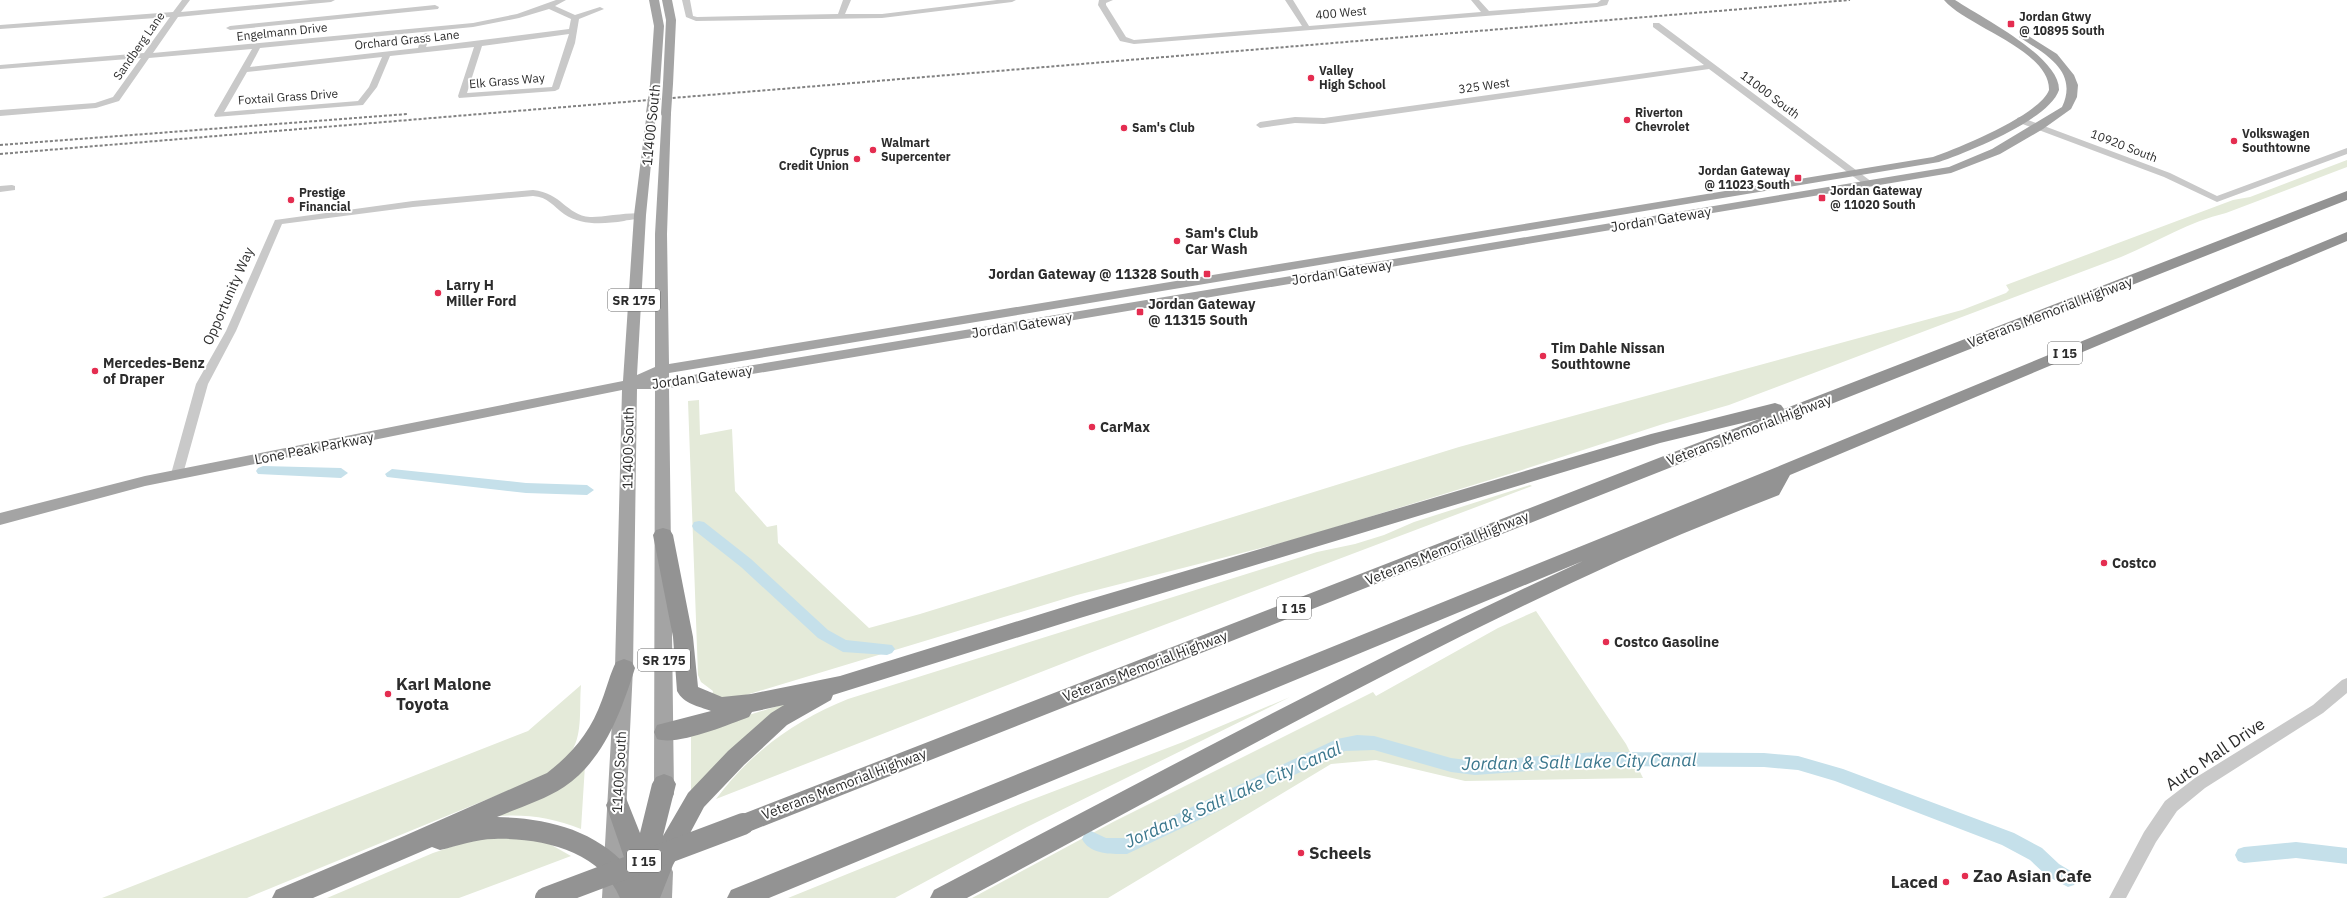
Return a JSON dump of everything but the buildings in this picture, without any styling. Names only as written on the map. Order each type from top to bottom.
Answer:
[{"type":"highway","name":"Veterans Memorial Highway","points":[[546,898],[743,824],[2347,195]]},
{"type":"highway","name":"I 15","points":[[741,898],[1784,471],[2347,236]]},
{"type":"highway","points":[[663,535],[683,637],[688,691],[694,696],[722,706],[751,703],[840,684],[1080,610],[1650,440],[1846,392]]},
{"type":"highway","points":[[943,898],[1355,682],[1544,588],[1589,566],[1772,490],[1784,471]]},
{"type":"highway","points":[[285,898],[413,844],[554,780],[574,767],[585,755],[610,712],[624,668]]},
{"type":"highway","points":[[641,894],[663,860],[696,800],[736,758],[779,719],[840,684]]},
{"type":"highway","points":[[664,732],[696,725],[786,696]]},
{"type":"highway","points":[[641,894],[664,784]]},
{"type":"highway","points":[[618,805],[641,894]]},
{"type":"highway","points":[[413,844],[492,828],[530,829],[550,832],[582,844],[613,866],[641,894]]},
{"type":"main road","name":"11400 South","points":[[613,866],[618,805],[624,668],[629,384],[640,215],[655,85],[659,26],[654,0]]},
{"type":"main road","name":"Jordan Gateway","points":[[629,384],[1285,267],[1935,160],[1958,152],[2020,120],[2047,103],[2053,94],[2054,84],[2049,70],[2023,48],[1949,0]]},
{"type":"main road","name":"Jordan Gateway","points":[[661,378],[1293,280],[1951,170],[1977,162],[2039,127],[2066,109],[2073,99],[2075,88],[2068,72],[2055,58],[2036,44],[1965,0]]},
{"type":"main road","name":"11400 South","points":[[663,860],[664,732],[661,378],[662,227],[671,20],[666,2]]},
{"type":"main road","points":[[1285,267],[1293,280]]},
{"type":"main road","name":"Lone Peak Parkway","points":[[0,519],[176,474],[226,466],[629,384]]},
{"type":"street","name":"Sandberg Lane","points":[[0,113],[108,102],[118,97],[186,0]]},
{"type":"street","points":[[0,27],[176,14],[331,0]]},
{"type":"street","name":"Engelmann Drive","points":[[0,67],[257,47],[432,18],[495,21],[549,6],[562,0]]},
{"type":"street","points":[[686,0],[689,15],[692,18],[893,15],[1012,0]]},
{"type":"street","points":[[841,16],[847,0]]},
{"type":"street","name":"400 West","points":[[1105,0],[1123,39],[1127,42],[1487,14],[1605,2]]},
{"type":"street","points":[[1289,0],[1307,28]]},
{"type":"street","points":[[1475,0],[1487,14]]},
{"type":"street","points":[[271,24],[281,5]]},
{"type":"street","points":[[549,6],[575,18],[600,9]]},
{"type":"street","points":[[230,28],[271,24],[432,18],[421,50]]},
{"type":"street","points":[[573,31],[575,18]]},
{"type":"street","name":"11000 South","points":[[1656,25],[1869,184]]},
{"type":"street","name":"Orchard Grass Lane","points":[[243,70],[479,44],[573,31]]},
{"type":"street","name":"Elk Grass Way","points":[[479,44],[462,96],[555,89],[566,58],[573,31]]},
{"type":"street","points":[[243,70],[257,47]]},
{"type":"street","name":"Foxtail Grass Drive","points":[[243,70],[218,115],[360,103],[365,99],[373,87],[387,54]]},
{"type":"street","name":"325 West","points":[[1260,125],[1295,120],[1324,122],[1711,66]]},
{"type":"street","name":"10920 South","points":[[2020,120],[2167,175],[2217,199],[2347,151]]},
{"type":"street","points":[[0,189],[12,188]]},
{"type":"street","name":"Opportunity Way","points":[[176,474],[202,384],[231,331],[278,222],[413,204],[533,192],[551,196],[568,212],[583,219],[604,220],[640,215]]},
{"type":"street","name":"Auto Mall Drive","points":[[2116,898],[2160,820],[2176,802],[2200,783],[2318,709],[2347,684]]},
{"type":"green space","points":[[2347,160],[2347,167],[2199,222],[2121,257],[1729,405],[1663,424],[1519,471],[1297,539],[1077,595],[746,695],[724,698],[712,695],[713,691],[701,682],[698,675],[688,401],[699,400],[700,435],[732,429],[735,491],[767,527],[777,525],[778,543],[869,628],[920,614],[1459,447],[1962,310],[2006,293],[2009,290],[2006,285],[2233,200],[2250,197]]},
{"type":"green space","points":[[1530,485],[1532,486],[1087,654],[716,799],[729,782],[744,767],[775,740],[810,717],[848,699],[1317,552],[1355,544],[1384,535],[1414,522]]},
{"type":"green space","points":[[1536,611],[1626,744],[1643,778],[1465,781],[1376,760],[1331,764],[1108,898],[972,898],[1113,822],[1373,692],[1376,696],[1498,628]]},
{"type":"green space","points":[[581,685],[578,736],[572,751],[575,752],[544,776],[247,898],[102,898],[528,731]]},
{"type":"green space","points":[[1290,697],[1027,827],[895,898],[788,898],[1023,803],[1183,742]]},
{"type":"green space","points":[[797,700],[691,795],[691,733]]},
{"type":"green space","points":[[585,765],[581,829],[560,822],[530,816],[498,816]]},
{"type":"green space","points":[[519,837],[548,843],[571,856],[459,898],[327,898],[433,853],[463,843],[482,839]]},
{"type":"waterway","name":"Jordan & Salt Lake City Canal","points":[[263,471],[341,473]]},
{"type":"waterway","name":"Jordan & Salt Lake City Canal","points":[[392,474],[526,488],[587,490]]},
{"type":"waterway","name":"Jordan & Salt Lake City Canal","points":[[699,526],[746,563],[823,634],[843,646],[887,649]]},
{"type":"waterway","name":"Jordan & Salt Lake City Canal","points":[[1091,839],[1104,846],[1127,846],[1343,744],[1357,742],[1374,743],[1451,765],[1475,768],[1508,767],[1545,762],[1596,759],[1764,760],[1798,763],[1837,774],[2008,839],[2036,854],[2053,870],[2068,879]]},
{"type":"waterway","name":"Jordan & Salt Lake City Canal","points":[[2244,855],[2296,850],[2347,856]]},
{"type":"railway","points":[[0,154],[1850,0]]},
{"type":"railway","points":[[0,145],[408,114]]},
{"type":"place","name":"Jordan Gtwy @ 10895 South","points":[[2011,24]]},
{"type":"place","name":"Valley High School","points":[[1311,78]]},
{"type":"place","name":"Riverton Chevrolet","points":[[1627,120]]},
{"type":"place","name":"Sam's Club","points":[[1124,128]]},
{"type":"place","name":"Volkswagen Southtowne","points":[[2234,141]]},
{"type":"place","name":"Walmart Supercenter","points":[[873,150]]},
{"type":"place","name":"Cyprus Credit Union","points":[[857,159]]},
{"type":"place","name":"Jordan Gateway @ 11023 South","points":[[1798,178]]},
{"type":"place","name":"Jordan Gateway @ 11020 South","points":[[1822,198]]},
{"type":"place","name":"Prestige Financial","points":[[291,200]]},
{"type":"place","name":"Sam's Club Car Wash","points":[[1177,241]]},
{"type":"place","name":"Jordan Gateway @ 11328 South","points":[[1207,274]]},
{"type":"place","name":"Larry H Miller Ford","points":[[438,293]]},
{"type":"place","name":"Jordan Gateway @ 11315 South","points":[[1140,312]]},
{"type":"place","name":"Tim Dahle Nissan Southtowne","points":[[1543,356]]},
{"type":"place","name":"Mercedes-Benz of Draper","points":[[95,371]]},
{"type":"place","name":"CarMax","points":[[1092,427]]},
{"type":"place","name":"Costco","points":[[2104,563]]},
{"type":"place","name":"Costco Gasoline","points":[[1606,642]]},
{"type":"place","name":"Karl Malone Toyota","points":[[388,694]]},
{"type":"place","name":"Scheels","points":[[1301,853]]},
{"type":"place","name":"Zao Asian Cafe","points":[[1965,876]]},
{"type":"place","name":"Laced","points":[[1946,882]]}]
